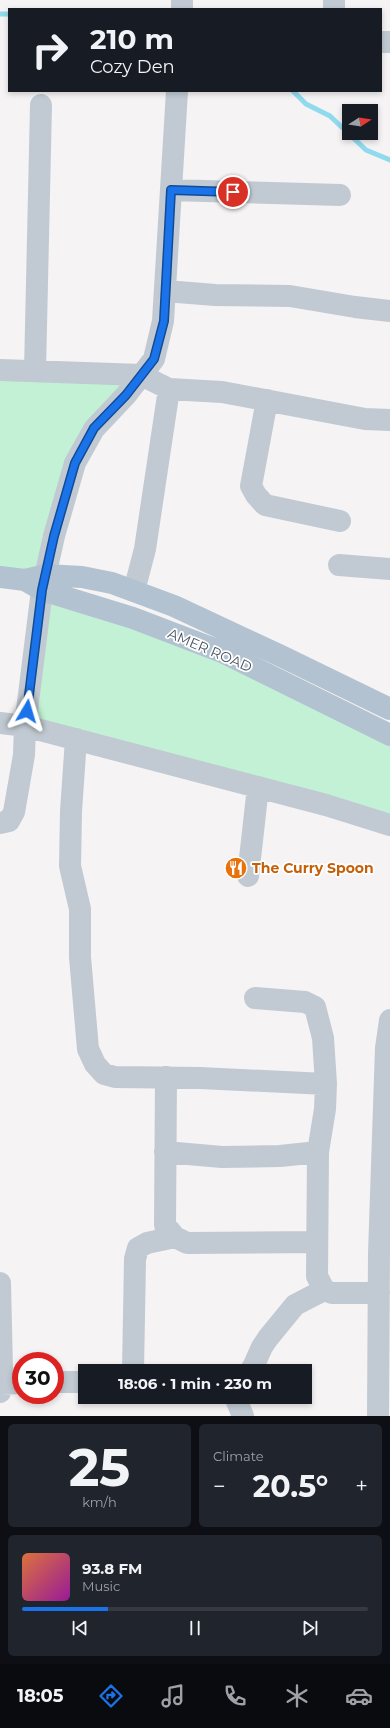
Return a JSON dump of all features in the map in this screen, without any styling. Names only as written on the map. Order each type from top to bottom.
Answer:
[{"type":"main road","name":"AMER ROAD","points":[[0,577],[38,581],[82,577],[112,583],[181,609],[390,709]]},
{"type":"main road","name":"AMER ROAD","points":[[38,581],[222,652],[390,735]]},
{"type":"street","points":[[0,823],[9,821],[14,812],[24,755],[25,726],[38,581],[54,536],[75,463],[94,428],[126,395],[154,359],[164,321],[177,92]]},
{"type":"street","points":[[35,371],[41,105]]},
{"type":"street","points":[[171,190],[340,195]]},
{"type":"street","points":[[165,291],[215,295],[290,296],[355,307],[390,311]]},
{"type":"street","points":[[0,370],[141,376],[170,389],[222,392],[365,419],[390,420]]},
{"type":"street","points":[[134,591],[145,549],[170,389]]},
{"type":"street","points":[[268,400],[251,486],[256,495],[265,505],[340,521]]},
{"type":"street","points":[[339,565],[390,569]]},
{"type":"street","points":[[0,723],[25,726],[76,739],[326,805],[390,825]]},
{"type":"street","points":[[76,739],[71,811],[70,866],[80,909],[80,957],[88,1049],[95,1064],[104,1074],[115,1078],[166,1077],[326,1084]]},
{"type":"street","points":[[248,876],[258,787]]},
{"type":"street","points":[[255,998],[305,1002],[314,1007],[323,1038],[326,1084],[325,1110],[318,1152],[317,1276],[324,1290],[332,1293],[379,1293]]},
{"type":"street","points":[[378,1416],[379,1293],[385,1254],[388,1049],[390,1020]]},
{"type":"street","points":[[166,1077],[165,1226],[175,1237],[187,1243],[317,1242]]},
{"type":"street","points":[[165,1152],[222,1157],[280,1156],[318,1152]]},
{"type":"street","points":[[133,1364],[135,1260],[138,1248],[147,1243],[175,1237]]},
{"type":"street","points":[[0,1283],[1,1352],[7,1386]]},
{"type":"street","points":[[255,1364],[262,1347],[268,1338],[295,1305],[324,1290]]},
{"type":"street","points":[[64,1382],[78,1382]]},
{"type":"street","points":[[238,1404],[243,1416]]},
{"type":"green space","points":[[0,374],[128,382],[61,483],[43,535],[35,573],[0,571]]},
{"type":"green space","points":[[52,597],[219,657],[390,741],[390,819],[31,723]]},
{"type":"waterway","points":[[0,14],[8,14]]},
{"type":"waterway","points":[[294,92],[306,104],[330,116],[366,150],[390,160]]},
{"type":"place","name":"The Curry Spoon","points":[[236,868]]},
{"type":"route","points":[[27,711],[42,590],[54,536],[75,463],[94,428],[126,395],[154,359],[164,321],[171,190],[233,192]]}]
